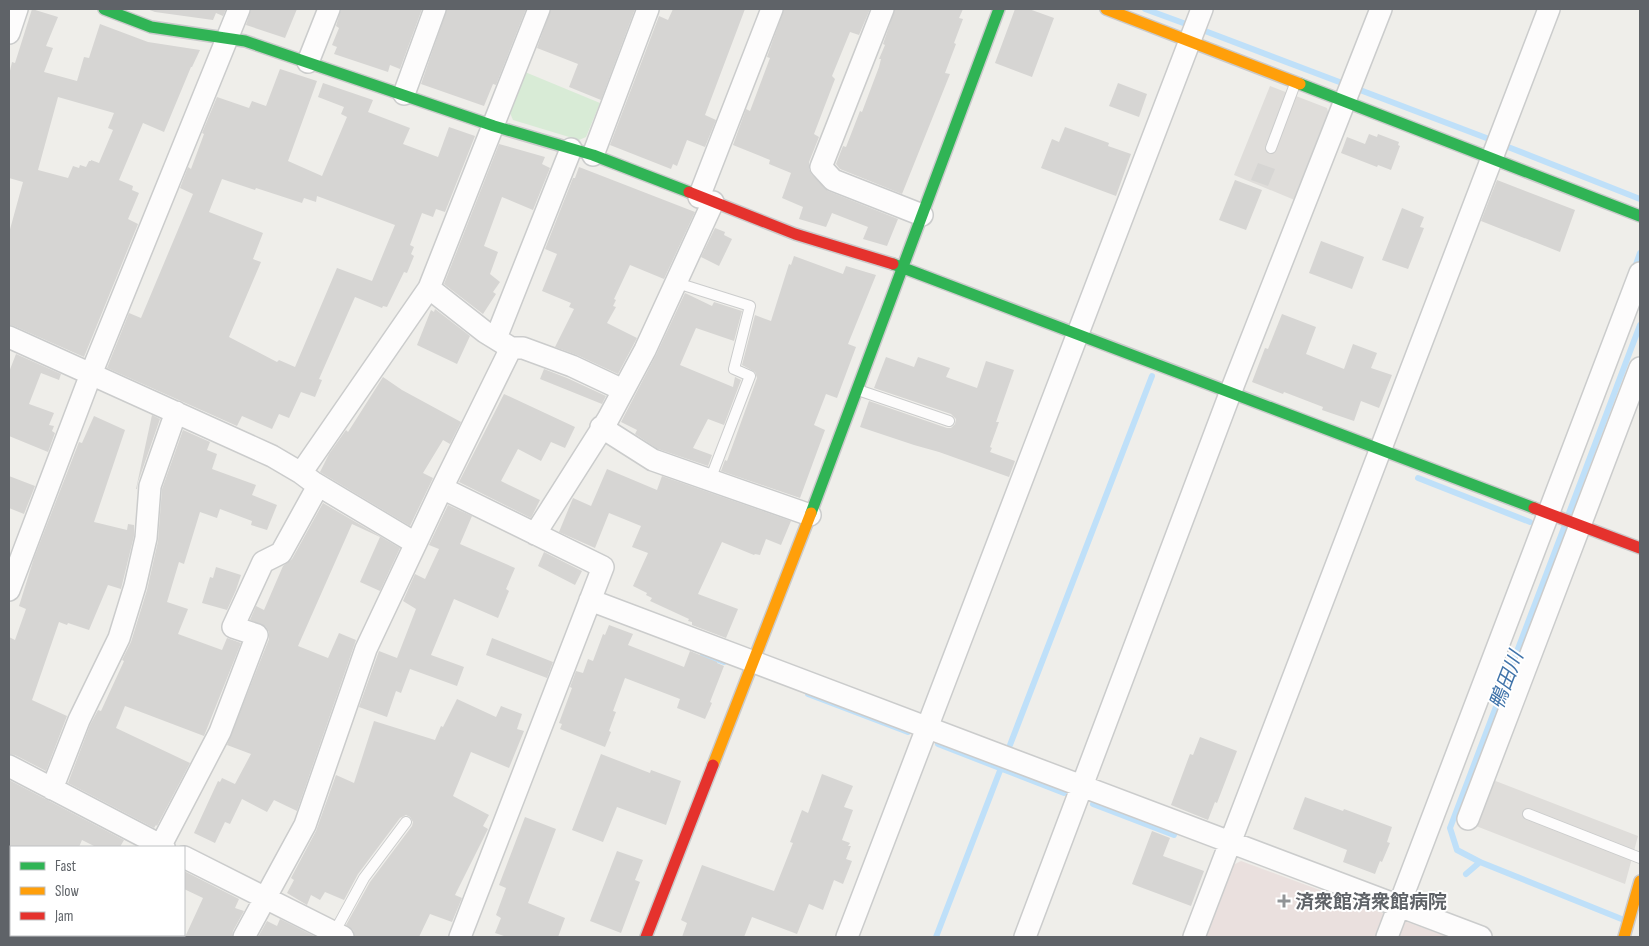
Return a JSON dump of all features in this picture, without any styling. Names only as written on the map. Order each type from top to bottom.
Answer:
[{"type":"street","points":[[9,33],[18,9]]},
{"type":"street","points":[[104,9],[151,27],[245,41],[494,126],[593,155],[794,234],[902,267],[1640,548]]},
{"type":"street","points":[[9,590],[91,374],[239,9]]},
{"type":"street","points":[[308,62],[329,9]]},
{"type":"street","points":[[404,94],[435,9]]},
{"type":"street","points":[[301,473],[429,288],[539,9]]},
{"type":"street","points":[[593,155],[648,9]]},
{"type":"street","points":[[535,534],[601,427],[608,419],[645,350],[676,283],[772,9]]},
{"type":"street","points":[[883,9],[821,167],[833,180],[922,215]]},
{"type":"street","points":[[646,937],[810,515],[999,9]]},
{"type":"street","points":[[1106,9],[1640,216]]},
{"type":"street","points":[[847,937],[1202,9]]},
{"type":"street","points":[[1024,937],[1231,391],[1381,9]]},
{"type":"street","points":[[1194,937],[1549,9]]},
{"type":"street","points":[[244,937],[305,825],[366,649],[442,488],[504,343],[571,148]]},
{"type":"street","points":[[1387,937],[1553,514],[1640,273]]},
{"type":"street","points":[[429,288],[504,343],[572,366],[623,390]]},
{"type":"street","points":[[10,342],[91,374],[272,456],[301,473],[318,486],[415,543]]},
{"type":"street","points":[[1468,819],[1578,524],[1640,368]]},
{"type":"street","points":[[52,789],[79,720],[119,638],[135,586],[146,538],[150,486],[176,412]]},
{"type":"street","points":[[601,427],[654,460],[810,515]]},
{"type":"street","points":[[9,766],[52,789],[134,840],[162,846],[220,732],[257,636],[233,627],[263,562],[281,553],[318,486]]},
{"type":"street","points":[[442,488],[603,567],[460,937]]},
{"type":"street","points":[[590,600],[1482,937]]},
{"type":"street","points":[[185,858],[264,899],[339,935]]},
{"type":"street","points":[[1624,937],[1640,881]]},
{"type":"lane","points":[[1271,148],[1296,82]]},
{"type":"lane","points":[[676,283],[750,306],[734,369],[750,376],[710,480]]},
{"type":"lane","points":[[857,389],[949,421]]},
{"type":"lane","points":[[1528,814],[1640,858]]},
{"type":"lane","points":[[339,935],[364,878],[406,822]]},
{"type":"shaded area","points":[[1270,86],[1327,108],[1330,119],[1297,201],[1234,175]]},
{"type":"shaded area","points":[[1493,780],[1638,836],[1625,884],[1476,826]]},
{"type":"shaded area","name":"済衆館済衆館病院","points":[[1241,861],[1448,937],[1204,937],[1233,865]]},
{"type":"green space","points":[[525,72],[600,103],[586,137],[579,140],[513,120],[510,113]]},
{"type":"building","points":[[32,9],[58,17],[46,46],[53,48],[44,72],[77,81],[84,57],[89,58],[100,24],[148,42],[200,50],[164,132],[143,123],[119,180],[133,186],[132,190],[139,193],[128,219],[138,224],[84,357],[9,325],[9,233],[23,182],[9,178],[9,75],[12,62],[15,63]],"holes":[[[58,97],[114,113],[108,128],[113,130],[99,163],[91,160],[86,167],[80,165],[79,168],[73,166],[68,178],[38,170]]]},
{"type":"building","points":[[147,9],[226,9],[223,16],[216,13],[213,20],[155,12]]},
{"type":"building","points":[[251,9],[297,9],[285,38],[246,25]]},
{"type":"building","points":[[341,9],[422,9],[400,69],[390,65],[388,72],[334,54],[337,47],[332,45],[339,28],[336,26]]},
{"type":"building","points":[[447,9],[526,9],[496,85],[493,84],[484,106],[421,84]]},
{"type":"building","points":[[551,9],[635,9],[601,100],[569,87],[578,64],[537,48]]},
{"type":"building","points":[[673,9],[745,9],[705,115],[716,120],[705,147],[687,140],[677,166],[673,164],[671,169],[610,145],[659,16],[668,20]]},
{"type":"building","points":[[784,9],[870,9],[859,35],[850,32],[832,76],[835,79],[814,134],[819,137],[809,162],[809,169],[812,175],[828,191],[898,219],[887,246],[863,239],[868,227],[832,213],[826,227],[799,219],[803,207],[782,198],[791,173],[769,164],[770,160],[733,145],[746,109],[750,111],[770,58],[767,57]]},
{"type":"building","points":[[895,9],[963,9],[959,18],[963,19],[954,43],[956,44],[945,73],[950,74],[902,194],[840,169],[836,164],[843,146],[846,147],[860,111],[862,112],[879,67],[881,59],[879,59],[885,45],[883,44]]},
{"type":"building","points":[[1015,9],[1029,9],[1054,18],[1032,77],[995,63]]},
{"type":"building","points":[[280,69],[317,81],[288,161],[322,176],[347,117],[341,114],[344,107],[318,97],[323,83],[373,100],[368,112],[410,128],[403,144],[438,157],[449,127],[475,136],[445,212],[436,209],[433,217],[422,213],[410,245],[414,247],[411,254],[414,256],[407,273],[404,272],[387,307],[383,306],[382,308],[355,297],[319,379],[322,380],[315,397],[301,392],[289,418],[279,414],[272,429],[242,416],[237,426],[107,368],[129,313],[141,318],[193,194],[180,188],[188,167],[191,169],[204,134],[202,133],[217,97],[249,108],[252,101],[266,106]],"holes":[[[222,179],[255,190],[256,188],[302,203],[304,198],[316,202],[317,196],[395,225],[372,281],[337,268],[295,367],[279,360],[277,362],[229,337],[261,262],[253,259],[263,233],[209,212]]]},
{"type":"building","points":[[1118,83],[1147,94],[1139,117],[1109,106]]},
{"type":"building","points":[[1065,127],[1109,143],[1108,146],[1131,154],[1116,196],[1041,168],[1052,139],[1059,142]]},
{"type":"building","points":[[1369,134],[1377,137],[1378,134],[1399,142],[1398,145],[1400,146],[1391,170],[1378,165],[1377,167],[1341,153],[1347,137],[1365,144]]},
{"type":"building","points":[[499,144],[545,157],[542,164],[550,168],[533,210],[502,197],[484,246],[498,252],[490,274],[500,282],[493,292],[496,294],[483,314],[444,284]]},
{"type":"building","points":[[1258,163],[1275,169],[1268,186],[1251,180]]},
{"type":"building","points":[[579,167],[695,212],[664,279],[630,265],[614,299],[616,300],[613,306],[616,307],[607,323],[637,338],[618,374],[555,347],[574,309],[569,307],[571,303],[542,291],[557,254],[545,249]]},
{"type":"building","points":[[1235,180],[1262,190],[1246,230],[1219,220]]},
{"type":"building","points":[[1497,180],[1575,210],[1560,252],[1481,221]]},
{"type":"building","points":[[1402,208],[1424,217],[1420,227],[1424,228],[1408,269],[1382,260]]},
{"type":"building","points":[[715,228],[725,232],[724,235],[732,239],[719,266],[701,257]]},
{"type":"building","points":[[1321,241],[1364,257],[1352,289],[1309,273]]},
{"type":"building","points":[[794,256],[843,274],[846,266],[876,275],[848,344],[856,347],[837,398],[826,394],[814,425],[825,430],[800,498],[721,471],[725,460],[727,461],[757,378],[755,372],[742,365],[755,315],[771,321],[789,264],[791,265]]},
{"type":"building","points":[[685,293],[712,306],[714,302],[742,311],[734,341],[696,328],[680,365],[733,387],[735,377],[741,380],[724,425],[708,419],[693,448],[712,455],[708,466],[658,449],[635,434],[637,430],[621,422],[656,355]]},
{"type":"building","points":[[435,309],[470,336],[457,364],[417,345],[431,310],[434,312]]},
{"type":"building","points":[[1282,314],[1316,327],[1306,354],[1344,369],[1353,344],[1377,353],[1371,368],[1392,375],[1379,408],[1361,401],[1354,421],[1322,410],[1323,407],[1284,392],[1283,394],[1252,382],[1265,348],[1268,349]]},
{"type":"building","points":[[16,354],[61,374],[59,380],[41,373],[29,404],[54,413],[49,425],[54,426],[52,431],[55,433],[48,452],[9,436],[9,372]]},
{"type":"building","points":[[886,357],[914,367],[918,357],[950,368],[946,377],[977,388],[986,361],[1014,370],[996,422],[999,422],[990,447],[992,448],[990,452],[1015,461],[1009,477],[860,427],[869,401],[947,428],[951,428],[955,424],[956,419],[951,414],[874,388]]},
{"type":"building","points":[[544,369],[606,396],[602,404],[540,379]]},
{"type":"building","points":[[383,377],[402,390],[461,422],[450,444],[443,440],[423,473],[433,478],[410,526],[320,472],[329,454],[346,430],[348,432]]},
{"type":"building","points":[[504,394],[575,427],[565,448],[551,442],[541,461],[518,449],[501,481],[540,500],[531,518],[459,482]]},
{"type":"building","points":[[152,415],[160,419],[136,489]]},
{"type":"building","points":[[94,416],[125,430],[94,522],[127,530],[128,524],[134,525],[134,536],[121,589],[108,585],[89,630],[59,622],[32,700],[67,716],[46,771],[15,755],[9,754],[9,637],[15,640],[26,609],[19,606],[34,558],[79,442],[82,443]]},
{"type":"building","points":[[183,430],[210,442],[207,450],[217,454],[212,469],[256,485],[252,495],[277,505],[267,530],[251,525],[252,521],[220,509],[217,518],[200,512],[184,564],[179,562],[167,602],[188,609],[178,634],[222,650],[227,638],[241,643],[204,736],[125,706],[116,728],[190,763],[157,826],[154,828],[68,783],[90,725],[98,710],[101,711],[131,642],[147,590],[158,541],[162,489]]},
{"type":"building","points":[[607,469],[657,490],[662,476],[791,521],[781,545],[766,539],[760,555],[754,555],[722,542],[698,594],[738,609],[726,638],[692,625],[692,622],[688,621],[689,619],[650,601],[652,598],[646,595],[647,593],[633,586],[648,553],[632,547],[641,526],[609,513],[595,548],[559,532],[573,498],[591,506]]},
{"type":"building","points":[[9,476],[35,486],[24,514],[9,508]]},
{"type":"building","points":[[323,503],[400,548],[380,591],[360,582],[380,537],[352,524],[298,646],[328,658],[339,633],[356,640],[297,811],[274,800],[267,812],[242,799],[230,824],[225,822],[215,843],[194,833],[218,781],[220,782],[222,778],[235,784],[251,754],[227,745],[269,639],[269,632],[266,627],[250,620],[256,606],[264,610],[283,566],[292,559]]},
{"type":"building","points":[[448,505],[472,516],[460,544],[515,568],[506,589],[509,591],[498,618],[454,599],[431,655],[464,667],[457,686],[410,669],[401,693],[396,691],[387,717],[359,707],[379,651],[397,658],[416,609],[403,601],[415,574],[425,579],[439,549],[429,545]]},
{"type":"building","points":[[544,552],[582,571],[575,585],[538,566]]},
{"type":"building","points":[[216,567],[241,575],[227,610],[202,603],[210,577],[213,578]]},
{"type":"building","points":[[609,625],[633,634],[628,645],[684,667],[690,651],[724,666],[705,719],[677,708],[680,699],[625,678],[613,711],[616,712],[605,747],[560,729],[562,724],[559,723],[576,671],[583,673],[588,659],[593,661],[603,634],[605,635]]},
{"type":"building","points":[[492,638],[553,662],[547,678],[486,655]]},
{"type":"building","points":[[457,699],[496,717],[501,706],[522,714],[517,729],[524,731],[509,768],[471,752],[453,796],[489,815],[483,826],[488,829],[455,895],[462,898],[452,922],[430,914],[419,937],[355,937],[353,930],[346,925],[370,882],[412,826],[413,822],[410,817],[406,815],[400,818],[358,874],[344,900],[325,892],[320,900],[311,895],[307,905],[287,893],[294,880],[291,878],[316,831],[336,775],[354,783],[374,721],[435,740]]},
{"type":"building","points":[[1200,737],[1237,751],[1217,803],[1215,802],[1208,820],[1171,805],[1190,754],[1193,755]]},
{"type":"building","points":[[601,754],[650,773],[651,770],[681,781],[666,825],[617,807],[603,842],[572,830]]},
{"type":"building","points":[[822,774],[853,786],[844,807],[853,810],[842,840],[850,843],[848,846],[851,846],[846,859],[852,861],[843,884],[834,880],[823,910],[809,904],[797,934],[752,917],[744,937],[682,937],[687,923],[681,920],[702,865],[774,891],[793,843],[790,842],[802,810],[808,813]]},
{"type":"building","points":[[9,780],[124,840],[121,846],[94,846],[82,840],[79,846],[9,847]]},
{"type":"building","points":[[1305,797],[1392,827],[1387,842],[1390,843],[1375,874],[1343,862],[1347,850],[1293,829]]},
{"type":"building","points":[[525,817],[556,829],[528,903],[565,918],[558,937],[507,937],[495,933],[501,918],[496,915],[506,888],[499,885]]},
{"type":"building","points":[[1152,831],[1170,838],[1163,856],[1204,871],[1191,906],[1132,884]]},
{"type":"building","points":[[617,851],[643,860],[635,880],[640,882],[621,933],[590,921]]},
{"type":"building","points":[[185,872],[239,899],[235,908],[244,911],[233,931],[232,937],[185,937],[203,898],[185,889]]},
{"type":"building","points":[[280,919],[316,937],[258,937],[267,921],[277,926]]},
{"type":"waterway","points":[[1145,9],[1186,24]]},
{"type":"waterway","points":[[1205,31],[1342,83]]},
{"type":"waterway","points":[[1360,90],[1489,139]]},
{"type":"waterway","points":[[1508,147],[1640,199]]},
{"type":"waterway","points":[[1634,270],[1640,253]]},
{"type":"waterway","name":"鴨田川","points":[[1569,513],[1640,325]]},
{"type":"waterway","points":[[1010,745],[1152,376]]},
{"type":"waterway","points":[[1418,478],[1530,522]]},
{"type":"waterway","name":"鴨田川","points":[[1565,525],[1450,828],[1457,850],[1480,862],[1624,920]]},
{"type":"waterway","points":[[703,654],[724,662]]},
{"type":"waterway","points":[[808,694],[908,732]]},
{"type":"waterway","points":[[938,744],[1064,793]]},
{"type":"waterway","points":[[936,937],[1001,768]]},
{"type":"waterway","points":[[1093,804],[1174,835]]},
{"type":"waterway","points":[[1466,874],[1480,862]]},
{"type":"traffic: fast","points":[[104,9],[151,27],[245,41],[494,126],[593,155],[689,192]]},
{"type":"traffic: fast","points":[[811,513],[999,9]]},
{"type":"traffic: fast","points":[[1300,84],[1640,216]]},
{"type":"traffic: fast","points":[[893,264],[1534,508]]},
{"type":"traffic: slow","points":[[1106,9],[1300,84]]},
{"type":"traffic: slow","points":[[713,765],[811,513]]},
{"type":"traffic: slow","points":[[1624,937],[1640,881]]},
{"type":"traffic: jam","points":[[689,192],[795,234],[893,264]]},
{"type":"traffic: jam","points":[[1534,508],[1640,548]]},
{"type":"traffic: jam","points":[[646,937],[713,765]]},
{"type":"place","name":"済衆館済衆館病院","points":[[1284,901]]}]
